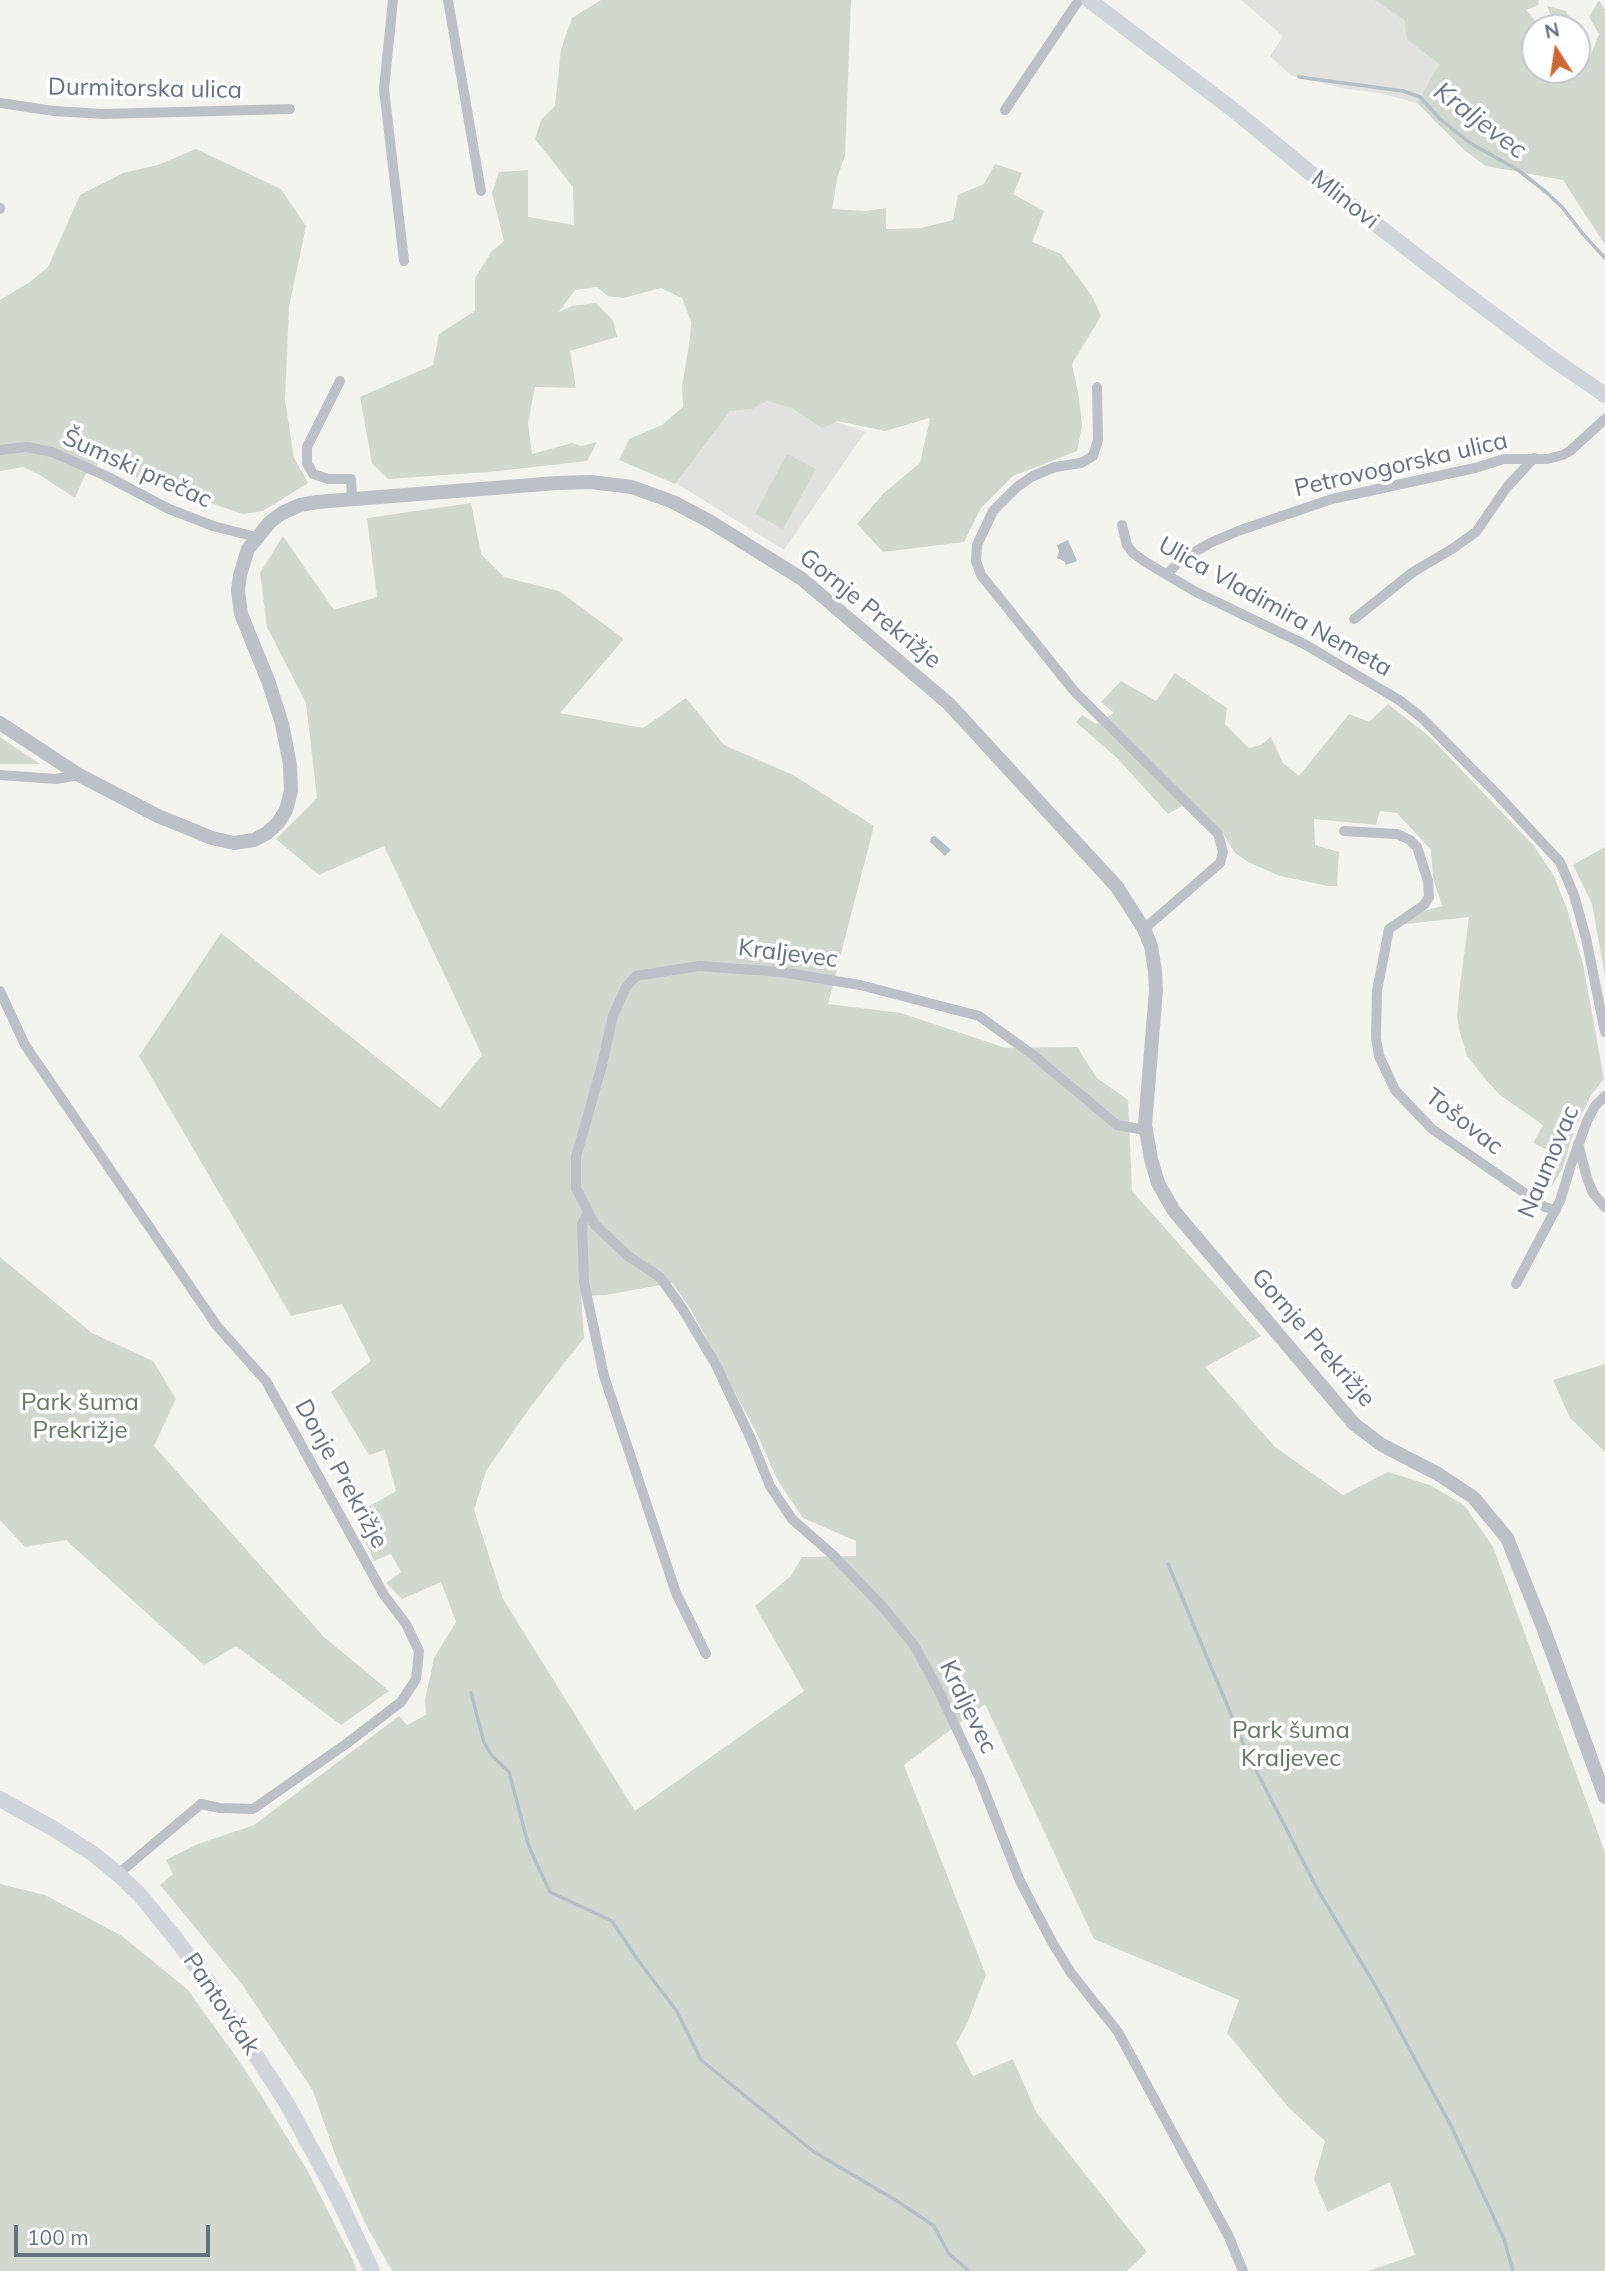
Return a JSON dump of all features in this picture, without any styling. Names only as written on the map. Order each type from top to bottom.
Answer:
[{"type":"main road","name":"Mlinovi","points":[[1089,0],[1550,358],[1605,395]]},
{"type":"main road","name":"Pantovčak","points":[[0,1799],[54,1829],[118,1874],[140,1895],[175,1938],[279,2092],[330,2183],[372,2271]]},
{"type":"street","points":[[393,0],[384,89],[404,261]]},
{"type":"street","points":[[448,0],[481,191]]},
{"type":"street","points":[[1005,110],[1079,0]]},
{"type":"street","name":"Durmitorska ulica","points":[[0,103],[54,111],[103,114],[290,109]]},
{"type":"street","points":[[340,381],[307,447],[307,463],[313,474],[328,479],[351,480],[352,498]]},
{"type":"street","points":[[1097,387],[1098,440],[1093,456],[1081,463],[1055,467],[1033,476],[1017,487],[993,511],[977,545],[976,561],[981,575],[1074,691],[1218,834],[1223,852],[1220,863],[1144,929]]},
{"type":"street","name":"Petrovogorska ulica","points":[[1167,574],[1197,549],[1314,504],[1355,492],[1475,468],[1504,459],[1547,459],[1563,455],[1605,419]]},
{"type":"street","name":"Šumski prečac","points":[[0,450],[26,447],[51,452],[169,509],[213,526],[256,537]]},
{"type":"street","points":[[1354,619],[1413,572],[1476,532],[1507,487],[1534,458]]},
{"type":"street","name":"Gornje Prekrižje","points":[[0,723],[79,775],[158,816],[212,838],[234,843],[267,833],[278,823],[286,810],[291,791],[290,765],[282,724],[269,683],[241,614],[238,590],[248,548],[256,537],[282,513],[300,505],[352,498],[590,482],[632,487],[673,502],[709,521],[803,579],[949,704],[1117,887],[1144,929],[1151,946],[1156,986],[1145,1130],[1158,1183],[1174,1211],[1354,1424],[1382,1445],[1438,1474],[1473,1497],[1507,1538],[1605,1797]]},
{"type":"street","name":"Ulica Vladimira Nemeta","points":[[1122,525],[1127,545],[1133,553],[1208,598],[1306,645],[1399,700],[1483,779],[1560,862],[1574,895],[1586,938],[1605,1032]]},
{"type":"street","points":[[0,775],[55,779],[79,775]]},
{"type":"street","name":"Tošovac","points":[[1344,831],[1398,834],[1410,840],[1417,847],[1428,881],[1429,897],[1424,905],[1389,929],[1377,991],[1375,1012],[1378,1047],[1395,1090],[1432,1129],[1545,1207],[1556,1210]]},
{"type":"street","name":"Kraljevec","points":[[1145,1130],[1116,1125],[1033,1055],[979,1016],[860,985],[781,972],[699,966],[636,976],[626,987],[613,1016],[576,1157],[576,1188],[595,1225],[628,1256],[660,1277],[682,1308],[716,1366],[770,1486],[792,1519],[881,1605],[914,1645],[973,1764],[1020,1881],[1071,1973],[1118,2032],[1228,2235],[1243,2271]]},
{"type":"street","name":"Donje Prekrižje","points":[[0,991],[25,1045],[217,1326],[266,1381],[384,1595],[406,1624],[419,1651],[415,1679],[401,1702],[346,1744],[253,1809],[220,1808],[201,1804],[118,1874]]},
{"type":"street","name":"Naumovac","points":[[1516,1284],[1556,1210],[1578,1143],[1595,1106],[1605,1096]]},
{"type":"street","points":[[1578,1143],[1593,1193],[1605,1207]]},
{"type":"street","name":"Kraljevec","points":[[588,1213],[582,1224],[583,1282],[604,1376],[676,1592],[706,1654]]},
{"type":"shaded area","points":[[1241,0],[1374,0],[1404,20],[1407,40],[1439,64],[1417,103],[1292,76],[1270,56],[1283,36]]},
{"type":"shaded area","points":[[729,383],[865,432],[784,550],[671,480]]},
{"type":"shaded area","points":[[1068,540],[1077,561],[1066,565],[1057,558],[1057,545]]},
{"type":"shaded area","points":[[935,836],[951,850],[945,856],[930,842],[931,837]]},
{"type":"green space","points":[[601,0],[851,0],[845,156],[838,175],[832,209],[866,211],[886,208],[886,229],[921,228],[953,220],[958,195],[984,184],[995,164],[1022,173],[1013,194],[1044,211],[1032,242],[1061,254],[1092,296],[1101,316],[1072,364],[1082,426],[1077,451],[1013,476],[981,508],[964,542],[883,552],[857,524],[884,493],[920,463],[930,418],[885,431],[837,421],[822,428],[792,408],[767,401],[752,409],[730,411],[675,484],[619,460],[629,439],[662,425],[683,407],[682,386],[691,322],[682,298],[661,288],[623,298],[608,296],[597,287],[575,290],[559,312],[572,306],[596,303],[613,320],[617,337],[570,351],[576,388],[535,387],[528,423],[532,454],[572,443],[581,446],[597,442],[587,461],[489,472],[388,479],[372,463],[360,397],[433,365],[439,334],[475,311],[475,278],[492,251],[504,241],[492,193],[499,172],[528,170],[528,217],[574,225],[573,187],[535,139],[541,120],[555,106],[561,49],[572,18]]},
{"type":"green space","points":[[1374,0],[1539,0],[1538,5],[1526,10],[1529,14],[1521,14],[1521,84],[1591,84],[1591,54],[1599,34],[1591,20],[1591,14],[1599,0],[1605,10],[1605,245],[1563,180],[1486,166],[1464,150],[1417,103],[1439,64],[1407,40],[1404,20]]},
{"type":"green space","points":[[1547,6],[1566,11],[1568,14],[1550,14]]},
{"type":"green space","points":[[196,149],[281,189],[306,226],[289,307],[285,400],[294,458],[308,483],[263,511],[243,514],[136,478],[131,460],[116,449],[99,453],[97,466],[85,475],[75,498],[23,467],[0,471],[0,300],[30,282],[48,267],[80,195],[123,173],[158,165]]},
{"type":"green space","points":[[787,454],[816,469],[783,529],[755,514]]},
{"type":"green space","name":"Park šuma Kraljevec","points":[[471,503],[481,554],[504,577],[559,591],[624,639],[560,713],[643,728],[686,698],[724,745],[793,775],[874,826],[828,1004],[901,1013],[1006,1048],[1077,1047],[1097,1078],[1128,1100],[1132,1191],[1261,1336],[1205,1367],[1275,1447],[1343,1495],[1388,1472],[1430,1485],[1464,1505],[1493,1547],[1605,1852],[1605,2271],[1368,2271],[1415,2255],[1390,2182],[1328,2212],[1314,2180],[1325,2141],[1289,2108],[1227,2033],[1239,2000],[1094,1939],[985,1704],[904,1765],[986,1975],[966,2026],[956,2043],[973,2076],[1013,2059],[1036,2112],[1147,2252],[1127,2271],[392,2271],[366,2225],[337,2160],[313,2091],[241,1983],[160,1885],[173,1874],[166,1860],[198,1844],[254,1825],[399,1716],[407,1725],[426,1715],[425,1700],[434,1658],[456,1622],[441,1582],[402,1599],[386,1583],[401,1572],[391,1554],[374,1561],[354,1515],[396,1491],[385,1450],[369,1455],[331,1392],[371,1361],[342,1304],[291,1316],[139,1056],[221,933],[440,1108],[482,1055],[384,846],[319,875],[276,839],[317,798],[306,703],[267,627],[260,573],[283,536],[334,610],[377,597],[367,518]],"holes":[[[672,1283],[690,1308],[756,1432],[778,1481],[803,1518],[856,1541],[856,1556],[802,1557],[791,1576],[755,1606],[804,1691],[635,1811],[503,1599],[474,1510],[486,1471],[531,1406],[584,1338],[581,1296],[605,1295]]]},
{"type":"green space","points":[[1175,673],[1227,708],[1225,724],[1249,748],[1261,745],[1271,737],[1283,763],[1299,776],[1349,714],[1369,722],[1388,704],[1430,737],[1534,846],[1554,876],[1567,909],[1583,964],[1604,1079],[1591,1095],[1574,1131],[1563,1167],[1551,1188],[1560,1156],[1533,1143],[1543,1125],[1500,1095],[1467,1056],[1457,1015],[1469,917],[1406,924],[1406,918],[1412,914],[1442,906],[1433,878],[1431,850],[1397,813],[1380,811],[1376,825],[1314,819],[1315,845],[1339,852],[1337,886],[1280,876],[1235,853],[1224,835],[1191,801],[1168,814],[1118,759],[1076,722],[1082,715],[1096,724],[1114,713],[1101,702],[1121,681],[1156,701]]},
{"type":"green space","points":[[0,737],[13,746],[40,764],[0,764]]},
{"type":"green space","points":[[1605,847],[1605,976],[1592,904],[1573,865]]},
{"type":"green space","name":"Park šuma Prekrižje","points":[[0,1257],[92,1333],[153,1361],[176,1399],[154,1446],[324,1637],[389,1691],[341,1725],[236,1646],[204,1665],[66,1540],[25,1547],[0,1520]]},
{"type":"green space","points":[[1605,1364],[1605,1452],[1570,1418],[1553,1380]]},
{"type":"green space","points":[[0,1884],[45,1895],[122,1936],[188,1990],[244,2068],[306,2168],[357,2271],[0,2271]]},
{"type":"waterway","name":"Kraljevec","points":[[1299,77],[1403,91],[1420,97],[1440,119],[1470,143],[1518,170],[1546,192],[1605,258]]},
{"type":"waterway","points":[[1168,1564],[1248,1755],[1319,1892],[1375,1985],[1451,2126],[1504,2239],[1513,2271]]},
{"type":"waterway","points":[[471,1693],[484,1742],[492,1756],[509,1772],[529,1847],[550,1892],[612,1921],[676,2010],[701,2060],[814,2152],[934,2226],[949,2254],[969,2271]]}]
